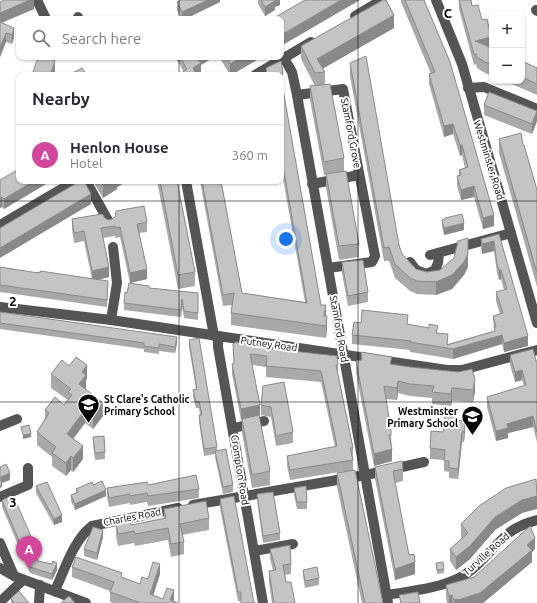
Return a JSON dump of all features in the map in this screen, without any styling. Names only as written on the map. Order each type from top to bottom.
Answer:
[{"type":"street","points":[[37,0],[45,16]]},
{"type":"street","points":[[343,23],[382,0]]},
{"type":"street","name":"Westminster Road","points":[[436,0],[452,36],[537,323]]},
{"type":"street","points":[[284,58],[317,38]]},
{"type":"street","name":"Stamford Road","points":[[284,58],[292,72],[297,95],[387,599]]},
{"type":"street","points":[[260,72],[281,60]]},
{"type":"street","points":[[468,88],[484,87],[537,109]]},
{"type":"street","name":"Stamford Grove","points":[[297,95],[343,89],[375,256],[372,262],[328,268]]},
{"type":"street","name":"Stamford Grove","points":[[312,184],[359,175]]},
{"type":"street","points":[[0,225],[70,184]]},
{"type":"street","points":[[88,184],[110,224]]},
{"type":"street","name":"Crompton Road","points":[[187,184],[234,428],[263,603]]},
{"type":"street","points":[[410,262],[416,270],[426,274],[435,270],[438,264],[434,254],[511,233]]},
{"type":"street","points":[[111,320],[118,283],[113,247]]},
{"type":"street","name":"Putney Road","points":[[0,307],[111,320],[344,355],[462,370],[537,350]]},
{"type":"street","points":[[0,426],[17,418]]},
{"type":"street","points":[[234,428],[264,421]]},
{"type":"street","name":"Charles Road","points":[[56,592],[57,586],[84,532],[92,526],[103,522],[366,475],[424,462]]},
{"type":"street","points":[[0,497],[28,485],[28,468]]},
{"type":"street","name":"Turville Road","points":[[387,599],[442,585],[460,578],[475,566],[509,533],[522,525],[537,520]]},
{"type":"street","points":[[0,543],[18,578]]},
{"type":"street","points":[[254,551],[293,544]]},
{"type":"street","points":[[0,568],[18,578]]},
{"type":"street","points":[[0,574],[40,585],[86,603]]},
{"type":"street","points":[[0,602],[18,578]]},
{"type":"street","points":[[39,603],[40,585]]},
{"type":"building","points":[[4,0],[30,0],[0,13],[0,2]]},
{"type":"building","points":[[181,0],[208,0],[182,12],[177,2]]},
{"type":"building","points":[[261,0],[275,0],[275,1],[265,7]]},
{"type":"building","points":[[305,0],[341,0],[284,33],[284,16],[277,16]]},
{"type":"building","points":[[383,0],[386,0],[394,15],[317,59],[325,72],[315,73],[301,46]]},
{"type":"building","points":[[405,0],[424,0],[450,62],[494,215],[483,218],[474,186],[461,190],[457,176],[461,175],[459,170],[468,167],[462,145],[460,145],[453,124],[444,126],[429,74],[435,72]]},
{"type":"building","points":[[459,0],[471,0],[472,6],[478,5],[482,20],[487,19],[489,38],[475,41],[489,47],[489,64],[474,54]]},
{"type":"building","points":[[0,22],[14,28],[12,35],[6,33],[0,48]]},
{"type":"building","points":[[366,56],[399,245],[402,254],[416,269],[427,272],[440,270],[454,258],[458,241],[468,238],[468,254],[464,262],[452,275],[436,282],[417,281],[410,278],[395,264],[389,247],[384,248],[350,63]]},
{"type":"building","points":[[37,60],[55,61],[51,72],[33,72]]},
{"type":"building","points":[[182,60],[199,60],[201,63],[193,68],[195,72],[183,72],[187,69]]},
{"type":"building","points":[[228,60],[237,60],[230,64]]},
{"type":"building","points":[[281,61],[283,72],[267,72],[266,68]]},
{"type":"building","points":[[525,62],[537,68],[537,84],[525,78]]},
{"type":"building","points":[[82,68],[85,72],[74,72]]},
{"type":"building","points":[[330,84],[344,158],[324,162],[310,86]]},
{"type":"building","points":[[489,92],[537,111],[532,124],[484,105]]},
{"type":"building","points":[[284,95],[321,305],[326,305],[324,316],[327,316],[326,326],[231,313],[234,293],[223,295],[203,184],[222,184],[242,293],[307,303],[284,172]]},
{"type":"building","points":[[521,133],[523,145],[537,190],[537,273],[499,139]]},
{"type":"building","points":[[16,171],[16,184],[29,184],[4,199],[2,197],[0,198],[0,180]]},
{"type":"building","points":[[346,171],[359,244],[339,246],[326,174]]},
{"type":"building","points":[[75,184],[86,184],[91,194],[0,248],[0,228]]},
{"type":"building","points":[[161,184],[178,184],[195,272],[178,275]]},
{"type":"building","points":[[144,206],[147,222],[137,224],[147,269],[130,273],[120,227],[115,228],[115,226],[101,228],[109,267],[92,271],[84,231],[74,233],[72,219],[102,214],[106,219],[110,220],[115,217],[116,211]]},
{"type":"building","points":[[462,214],[464,223],[444,228],[442,220]]},
{"type":"building","points":[[499,234],[528,336],[504,343],[502,335],[453,349],[410,342],[411,341],[352,335],[354,322],[361,323],[362,310],[408,315],[407,324],[429,328],[429,324],[438,326],[436,333],[448,334],[447,345],[495,331],[494,327],[496,327],[493,316],[503,313],[496,292],[507,289],[501,270],[499,270],[497,264],[494,241],[482,244],[481,239]]},
{"type":"building","points":[[363,260],[368,292],[348,296],[342,262]]},
{"type":"building","points":[[0,267],[108,281],[107,300],[0,285]]},
{"type":"building","points":[[129,283],[149,286],[149,288],[198,293],[198,313],[184,311],[182,299],[181,310],[124,303],[125,292],[127,293]]},
{"type":"building","points":[[0,312],[177,337],[175,347],[159,344],[159,348],[144,346],[144,343],[0,323]]},
{"type":"building","points":[[199,338],[217,447],[204,449],[199,415],[202,415],[199,401],[196,402],[193,390],[197,389],[189,340]]},
{"type":"building","points":[[236,342],[265,346],[265,348],[337,356],[338,365],[336,365],[353,448],[350,448],[353,460],[290,470],[287,456],[337,446],[321,371],[266,366],[267,356],[250,354],[260,405],[241,409],[232,364],[234,363],[233,344]]},
{"type":"building","points":[[533,349],[537,364],[537,432],[533,416],[507,424],[508,428],[496,431],[487,397],[526,385],[522,370],[515,372],[510,355]]},
{"type":"building","points":[[361,352],[392,357],[390,364],[458,372],[472,369],[475,379],[473,390],[452,388],[451,394],[432,392],[434,386],[410,384],[398,381],[397,388],[384,386],[391,431],[391,435],[389,435],[392,449],[374,454],[356,361],[362,360]]},
{"type":"building","points":[[76,357],[87,365],[82,372],[86,375],[79,384],[103,403],[93,416],[85,410],[67,434],[83,446],[73,458],[71,456],[66,463],[52,453],[56,447],[37,432],[49,413],[45,410],[55,397],[64,405],[72,395],[68,392],[71,389],[51,374],[62,360],[69,366]]},
{"type":"building","points":[[284,382],[293,432],[276,436],[271,407],[261,405],[263,386]]},
{"type":"building","points":[[259,415],[270,471],[252,475],[242,419]]},
{"type":"building","points":[[445,416],[455,417],[455,420],[465,421],[464,432],[462,432],[458,469],[449,468],[449,461],[444,461],[445,450],[430,448],[431,431],[443,432]]},
{"type":"building","points":[[29,425],[31,434],[23,435],[21,427]]},
{"type":"building","points":[[104,436],[105,452],[95,453],[93,437]]},
{"type":"building","points":[[226,449],[233,485],[223,487],[215,451]]},
{"type":"building","points":[[402,461],[403,469],[393,471],[409,555],[414,554],[415,562],[395,569],[375,467]]},
{"type":"building","points":[[6,464],[10,473],[1,477],[2,480],[0,481],[0,467]]},
{"type":"building","points":[[355,470],[383,603],[365,603],[337,473]]},
{"type":"building","points":[[196,475],[199,489],[148,496],[147,493],[130,496],[130,494],[109,498],[107,488],[147,482],[148,485]]},
{"type":"building","points":[[536,479],[537,496],[522,500],[495,517],[470,546],[456,557],[450,549],[468,533],[461,524],[479,506],[506,488]]},
{"type":"building","points":[[102,481],[106,490],[75,504],[71,495],[78,492],[76,489],[92,482],[93,485]]},
{"type":"building","points":[[47,482],[62,515],[54,519],[36,486]]},
{"type":"building","points":[[306,486],[307,502],[297,502],[294,488]]},
{"type":"building","points":[[273,492],[280,533],[263,536],[257,494]]},
{"type":"building","points":[[11,496],[15,505],[17,504],[35,546],[32,548],[38,561],[52,564],[53,561],[57,563],[52,574],[30,567],[2,500]]},
{"type":"building","points":[[234,496],[254,603],[241,603],[241,592],[238,592],[220,499]]},
{"type":"building","points":[[206,501],[209,518],[180,524],[184,542],[171,544],[168,528],[135,534],[134,531],[118,534],[116,524],[130,521],[131,525],[166,518],[164,509]]},
{"type":"building","points":[[530,526],[535,538],[527,545],[532,550],[480,593],[458,600],[454,600],[452,595],[449,596],[446,585],[474,577]]},
{"type":"building","points":[[93,527],[103,530],[97,553],[84,549]]},
{"type":"building","points":[[290,545],[291,564],[283,565],[286,582],[291,582],[295,603],[274,603],[269,571],[276,570],[270,549]]},
{"type":"building","points":[[76,557],[122,573],[121,577],[140,584],[142,577],[148,579],[153,562],[160,564],[150,594],[163,599],[167,588],[174,590],[170,600],[178,603],[141,603],[110,592],[114,582],[72,567]]},
{"type":"building","points":[[443,562],[444,569],[437,570],[436,563]]},
{"type":"building","points":[[317,567],[319,578],[305,581],[303,570]]},
{"type":"building","points":[[19,591],[29,603],[14,603],[11,598]]},
{"type":"building","points":[[418,592],[420,603],[401,603],[399,595]]},
{"type":"building","points":[[69,596],[75,603],[61,603]]},
{"type":"place","name":"St Clare's Catholic Primary School","points":[[88,424]]},
{"type":"place","name":"Westminster Primary School","points":[[473,436]]},
{"type":"place","name":"Henlon House","points":[[29,569]]}]
